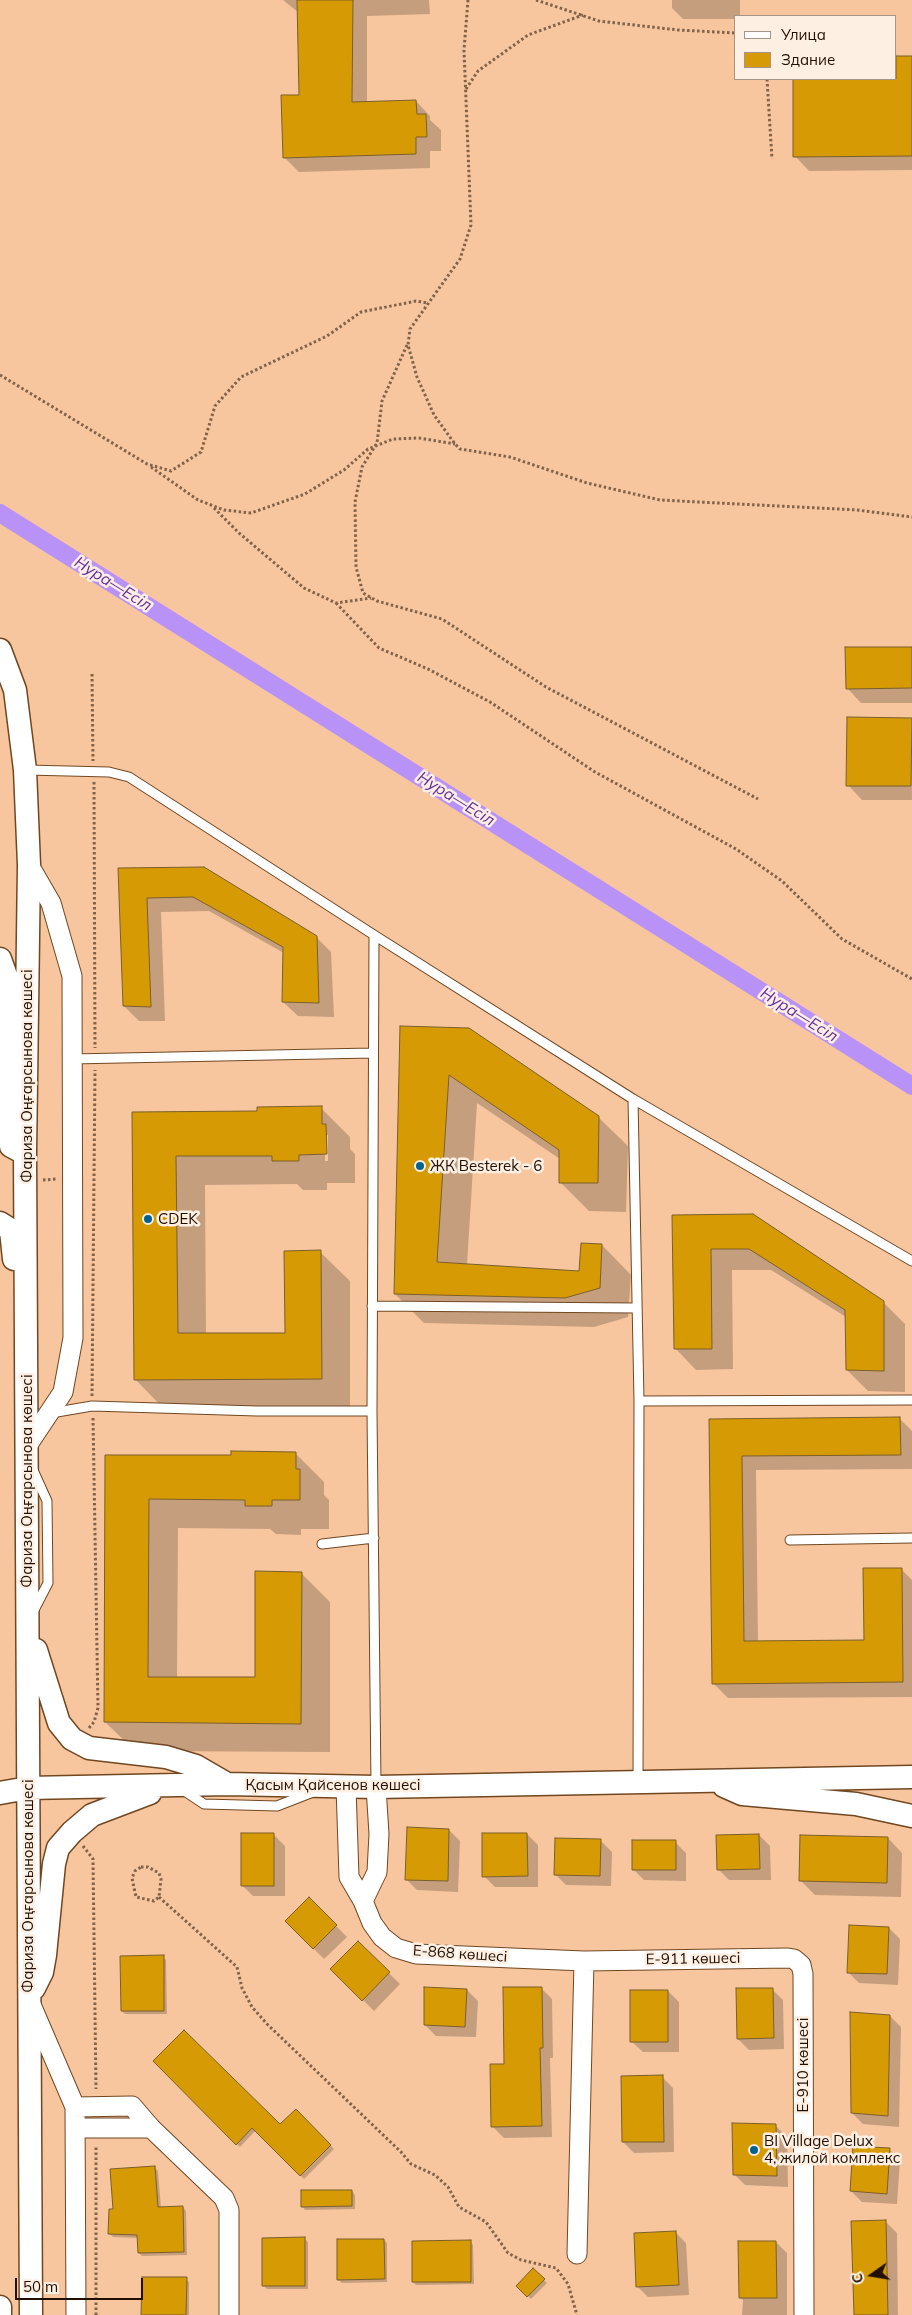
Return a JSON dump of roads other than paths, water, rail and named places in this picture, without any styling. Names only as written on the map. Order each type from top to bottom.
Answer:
[{"type":"street","name":"Фариза Оңғарсынова көшесі","points":[[0,650],[15,690],[25,770],[29,865],[25,1153],[31,2315]]},
{"type":"street","points":[[27,1451],[63,1392],[73,1338],[72,976],[50,903],[29,865]]},
{"type":"street","points":[[0,959],[10,987],[11,1146],[25,1153]]},
{"type":"street","points":[[0,1223],[7,1225],[13,1237],[14,1391],[27,1451]]},
{"type":"street","points":[[28,1622],[47,1690],[59,1723],[78,1742],[89,1748],[166,1757],[188,1764],[227,1784]]},
{"type":"street","name":"Қасым Қайсенов көшесі","points":[[0,1793],[28,1788],[227,1784],[376,1787],[912,1777]]},
{"type":"street","name":"Қасым Қайсенов көшесі","points":[[0,1779],[28,1788]]},
{"type":"street","points":[[712,1780],[742,1794],[856,1804],[912,1816]]},
{"type":"street","points":[[76,2315],[75,2107],[29,1999],[42,1972],[54,1864],[58,1848],[72,1832],[92,1815],[173,1786]]},
{"type":"street","name":"Е-868 көшесі","points":[[338,1786],[350,1876],[364,1901],[372,1923],[382,1937],[396,1948],[416,1954],[584,1961]]},
{"type":"street","points":[[364,1901],[377,1872],[379,1834],[376,1787]]},
{"type":"street","name":"Е-911 көшесі","points":[[584,1961],[788,1958],[794,1959],[801,1965]]},
{"type":"street","points":[[577,2254],[584,1961]]},
{"type":"street","name":"Е-910 көшесі","points":[[801,1965],[803,1974],[804,2315]]},
{"type":"street","points":[[75,2107],[132,2106],[151,2128],[224,2198],[228,2210],[229,2315]]},
{"type":"street","points":[[75,2128],[151,2128]]},
{"type":"street","points":[[0,2307],[0,2315]]},
{"type":"lane","points":[[25,770],[109,772],[129,777],[633,1099],[912,1261]]},
{"type":"lane","points":[[374,935],[372,1053],[372,1411],[376,1787]]},
{"type":"lane","points":[[71,1059],[372,1053]]},
{"type":"lane","points":[[633,1099],[639,1400],[638,1781]]},
{"type":"lane","points":[[372,1306],[637,1308]]},
{"type":"lane","points":[[639,1400],[912,1400]]},
{"type":"lane","points":[[50,1413],[92,1406],[257,1411],[372,1411]]},
{"type":"lane","points":[[322,1544],[374,1538]]},
{"type":"lane","points":[[790,1540],[912,1538]]},
{"type":"lane","points":[[173,1786],[204,1804],[277,1806],[338,1786]]},
{"type":"waterway","name":"Нура—Есіл","points":[[0,513],[912,1086]]},
{"type":"place","name":"ЖК Besterek - 6","points":[[420,1166]]},
{"type":"place","name":"CDEK","points":[[148,1219]]},
{"type":"place","name":"BI Village Delux 4, жилой комплекс","points":[[754,2150]]}]
